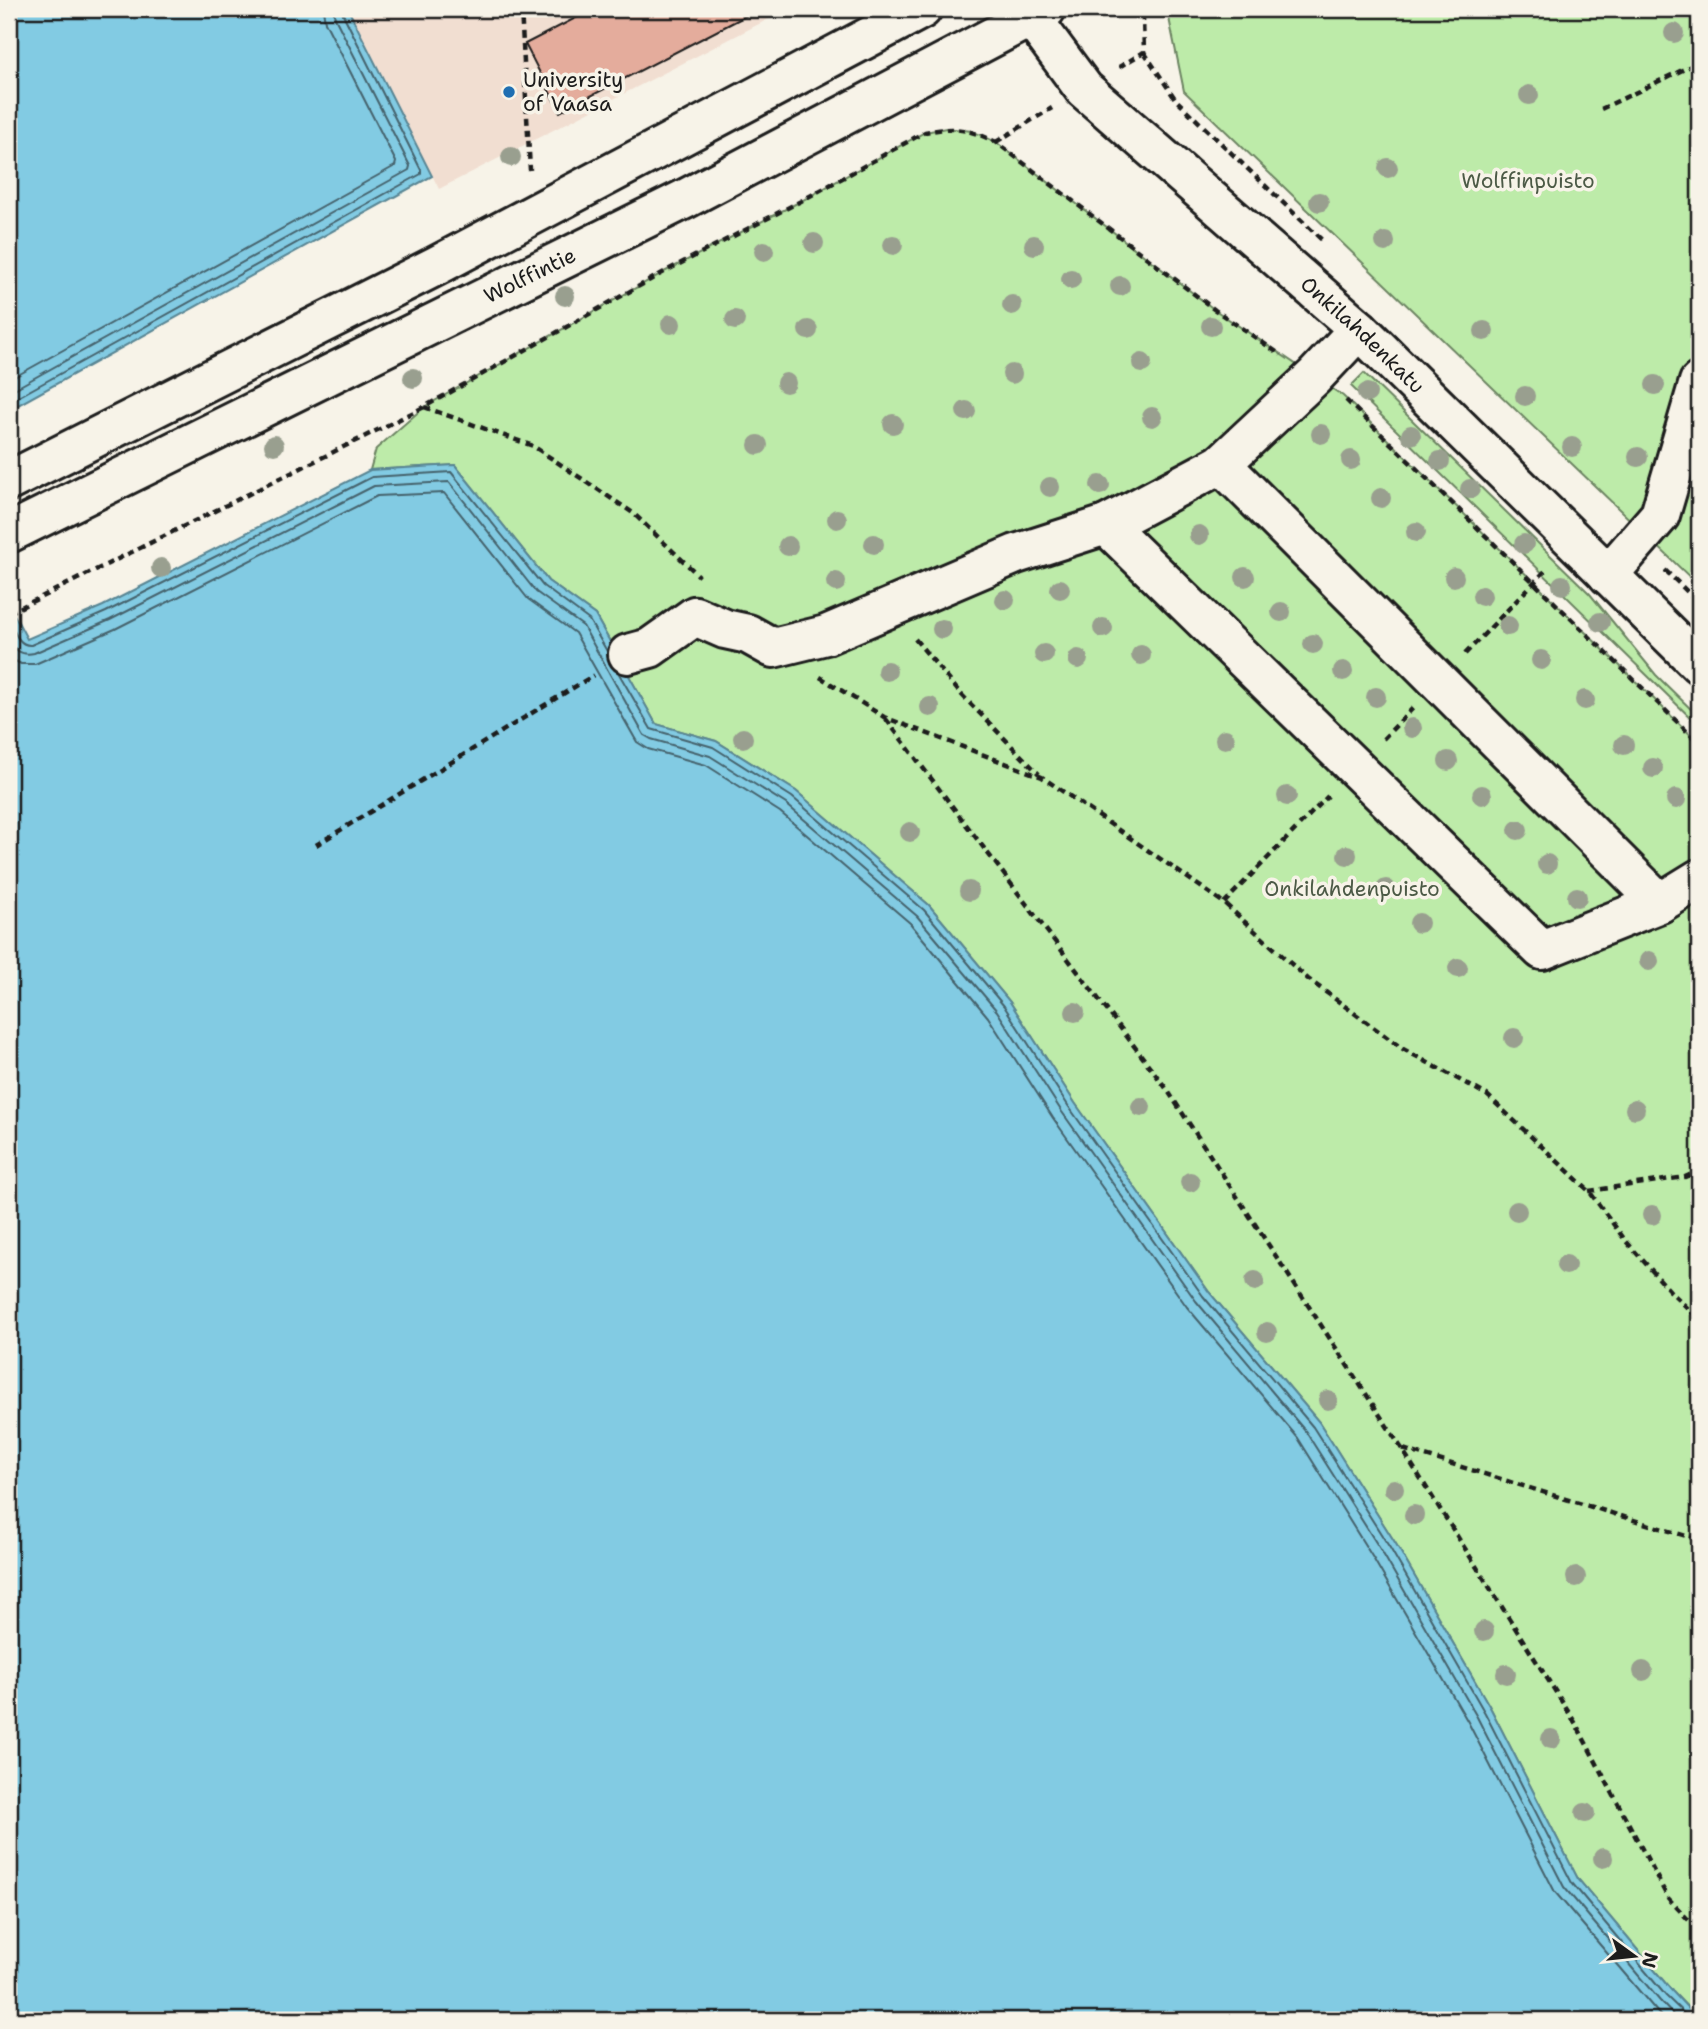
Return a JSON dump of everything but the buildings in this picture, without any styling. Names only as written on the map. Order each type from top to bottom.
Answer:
[{"type":"main road","points":[[9,481],[436,266],[922,9]]},
{"type":"main road","name":"Onkilahdenkatu","points":[[1034,11],[1084,89],[1359,329],[1699,664]]},
{"type":"main road","name":"Wolffintie","points":[[9,533],[673,205],[1034,11]]},
{"type":"main road","points":[[628,654],[650,648],[695,616],[725,629],[748,634],[773,648],[826,635],[1016,554],[1106,525],[1221,464],[1314,377],[1359,329]]},
{"type":"main road","points":[[1608,575],[1660,515],[1699,382]]},
{"type":"main road","points":[[1221,464],[1660,903]]},
{"type":"main road","points":[[1106,525],[1542,950],[1660,903],[1699,879]]},
{"type":"path","points":[[521,9],[530,170]]},
{"type":"path","points":[[1138,9],[1143,18]]},
{"type":"path","points":[[1601,109],[1699,62]]},
{"type":"path","points":[[9,613],[424,407],[666,271],[801,201],[925,132],[946,128],[972,131],[996,142],[1215,310],[1343,396],[1699,743]]},
{"type":"path","points":[[424,407],[533,446],[633,513],[703,581]]},
{"type":"path","points":[[1224,903],[1574,541]]},
{"type":"path","points":[[896,605],[918,645],[960,693],[1042,777],[1224,903],[1308,979],[1403,1049],[1487,1095],[1589,1191],[1625,1240],[1670,1292],[1699,1319]]},
{"type":"path","points":[[773,648],[884,717],[1042,777]]},
{"type":"path","points":[[316,845],[628,654]]},
{"type":"path","points":[[884,717],[1166,1088],[1402,1449],[1576,1724],[1668,1898],[1699,1931]]},
{"type":"path","points":[[1589,1191],[1685,1177],[1699,1171]]},
{"type":"path","points":[[1402,1449],[1699,1540]]},
{"type":"shaded area","name":"University of Vaasa","points":[[348,9],[788,9],[439,189]]},
{"type":"green space","name":"Wolffinpuisto","points":[[1177,9],[1699,9],[1699,586],[1184,91],[1169,18]]},
{"type":"green space","name":"Onkilahdenpuisto","points":[[946,128],[972,131],[996,142],[1215,310],[1343,396],[1699,743],[1699,2019],[1672,1991],[1578,1879],[1491,1709],[1396,1544],[1319,1422],[1209,1292],[1075,1103],[1010,1002],[929,905],[796,791],[716,741],[656,724],[595,615],[548,581],[455,465],[370,470],[376,449],[424,407],[666,271],[801,201],[925,132]]},
{"type":"green space","points":[[1364,373],[1590,594],[1656,675],[1699,717],[1699,726],[1351,386]]},
{"type":"water","points":[[9,9],[348,9],[432,176],[9,410]]},
{"type":"water","points":[[455,465],[548,581],[595,615],[656,724],[716,741],[796,791],[929,905],[1010,1002],[1075,1103],[1209,1292],[1319,1422],[1396,1544],[1491,1709],[1578,1879],[1699,2020],[9,2020],[9,605],[27,639],[103,606],[370,470]]},
{"type":"place","name":"University of Vaasa","points":[[509,92]]}]
